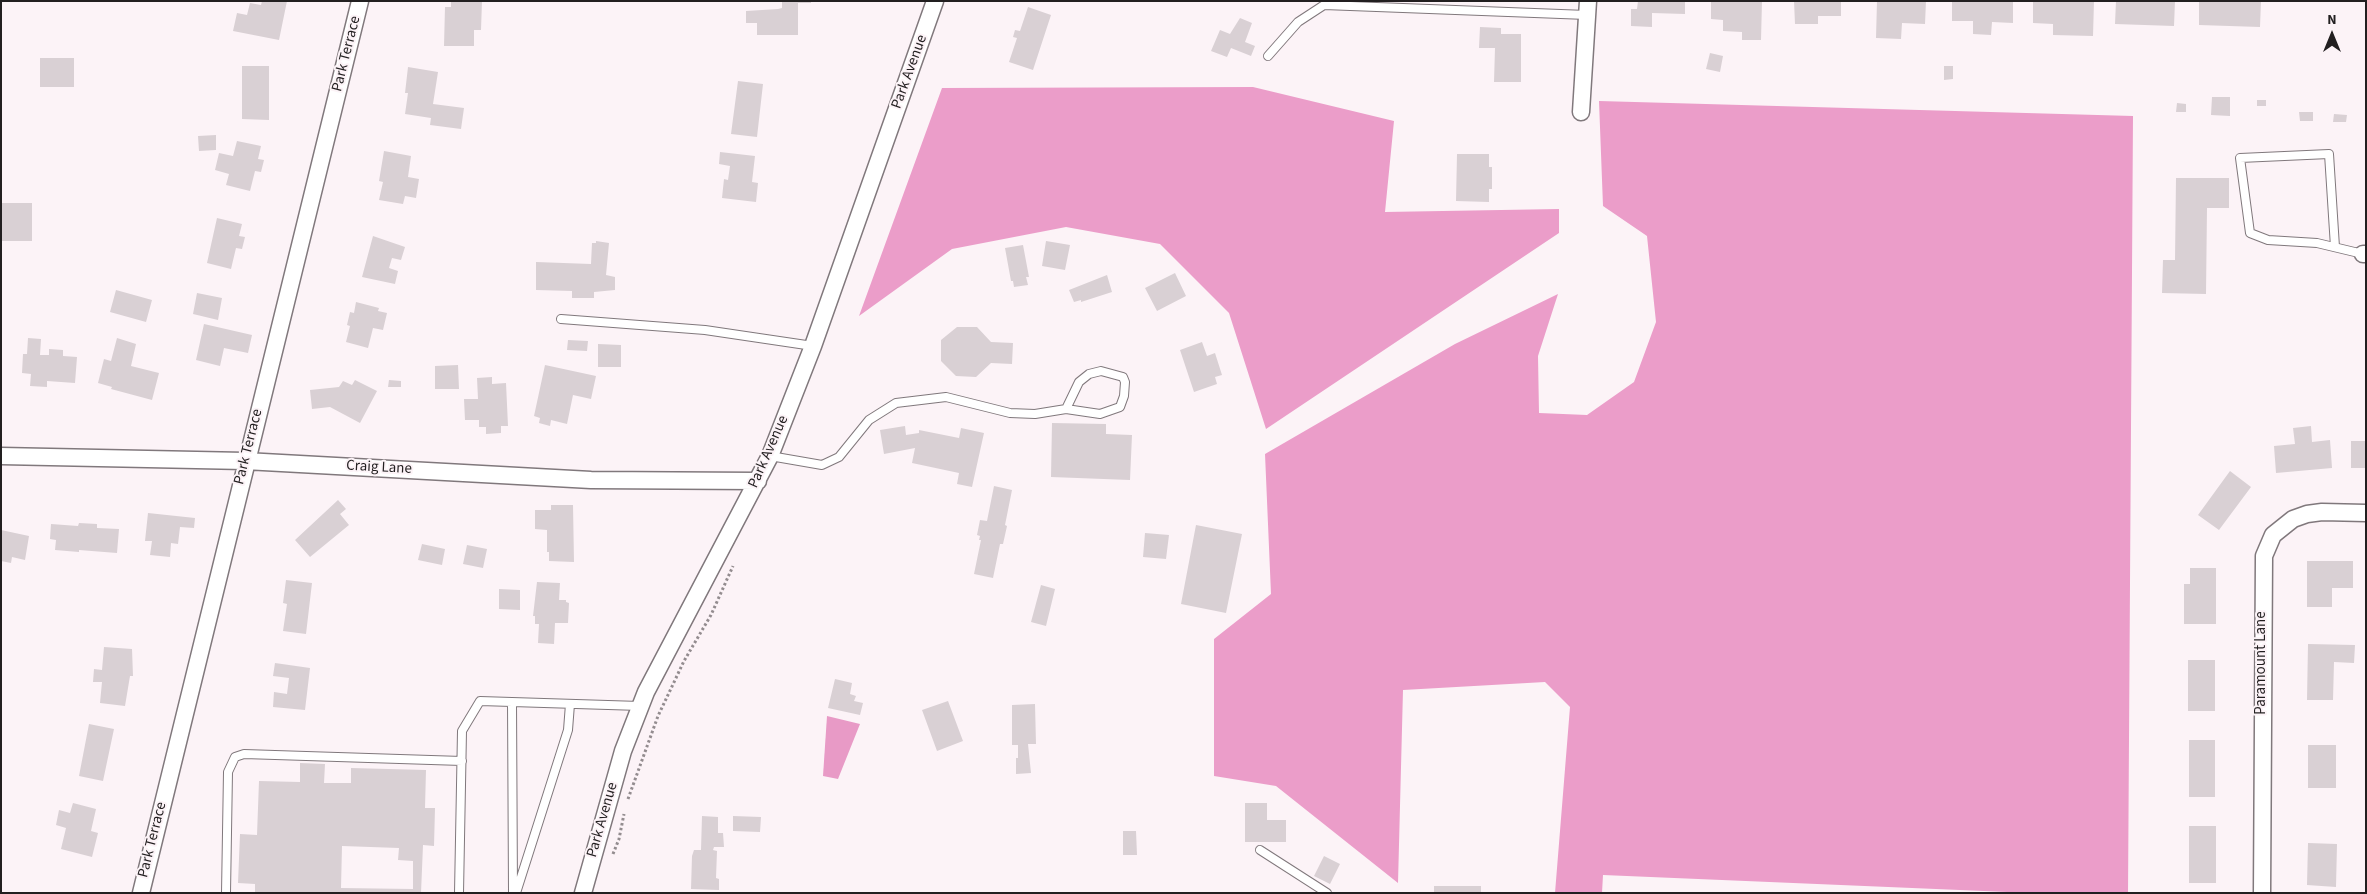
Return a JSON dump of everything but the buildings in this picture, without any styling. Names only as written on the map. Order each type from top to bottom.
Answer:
[{"type":"street","name":"Park Terrace","points":[[141,893],[245,461],[360,1]]},
{"type":"street","name":"Park Avenue","points":[[583,893],[587,873],[623,751],[640,706],[770,456],[813,346],[935,1]]},
{"type":"street","points":[[1581,112],[1588,8]]},
{"type":"street","name":"Craig Lane","points":[[1,456],[245,461],[591,480],[758,480]]},
{"type":"street","name":"Paramount Lane","points":[[2262,893],[2264,556],[2273,535],[2293,519],[2306,514],[2322,512],[2366,513]]},
{"type":"lane","points":[[1268,56],[1298,22],[1324,6],[1588,8]]},
{"type":"lane","points":[[2335,247],[2329,154],[2240,158],[2250,233],[2268,240],[2317,242],[2335,247],[2364,254]]},
{"type":"lane","points":[[561,319],[705,330],[813,346]]},
{"type":"lane","points":[[770,456],[822,465],[839,457],[869,420],[896,403],[946,398],[1010,413],[1035,414],[1066,410],[1100,414],[1120,407],[1124,396],[1125,382],[1123,377],[1101,371],[1089,374],[1079,382],[1066,410]]},
{"type":"lane","points":[[459,893],[462,731],[480,701],[640,706]]},
{"type":"lane","points":[[512,702],[514,893]]},
{"type":"lane","points":[[514,893],[568,730],[570,704]]},
{"type":"lane","points":[[226,893],[228,772],[235,757],[244,754],[462,761]]},
{"type":"lane","points":[[1260,850],[1327,893]]},
{"type":"shaded area","points":[[1253,87],[1394,121],[1385,212],[1559,209],[1559,233],[1266,429],[1229,313],[1160,244],[1066,227],[952,249],[859,316],[942,88]]},
{"type":"shaded area","points":[[1599,101],[2133,116],[2128,893],[2031,893],[1603,875],[1602,893],[1555,893],[1570,707],[1545,682],[1403,690],[1398,883],[1276,786],[1214,776],[1214,639],[1271,594],[1265,454],[1455,344],[1558,294],[1538,356],[1539,413],[1587,415],[1634,382],[1656,322],[1647,236],[1603,206]]},
{"type":"shaded area","points":[[827,716],[860,724],[838,779],[823,776]]}]
